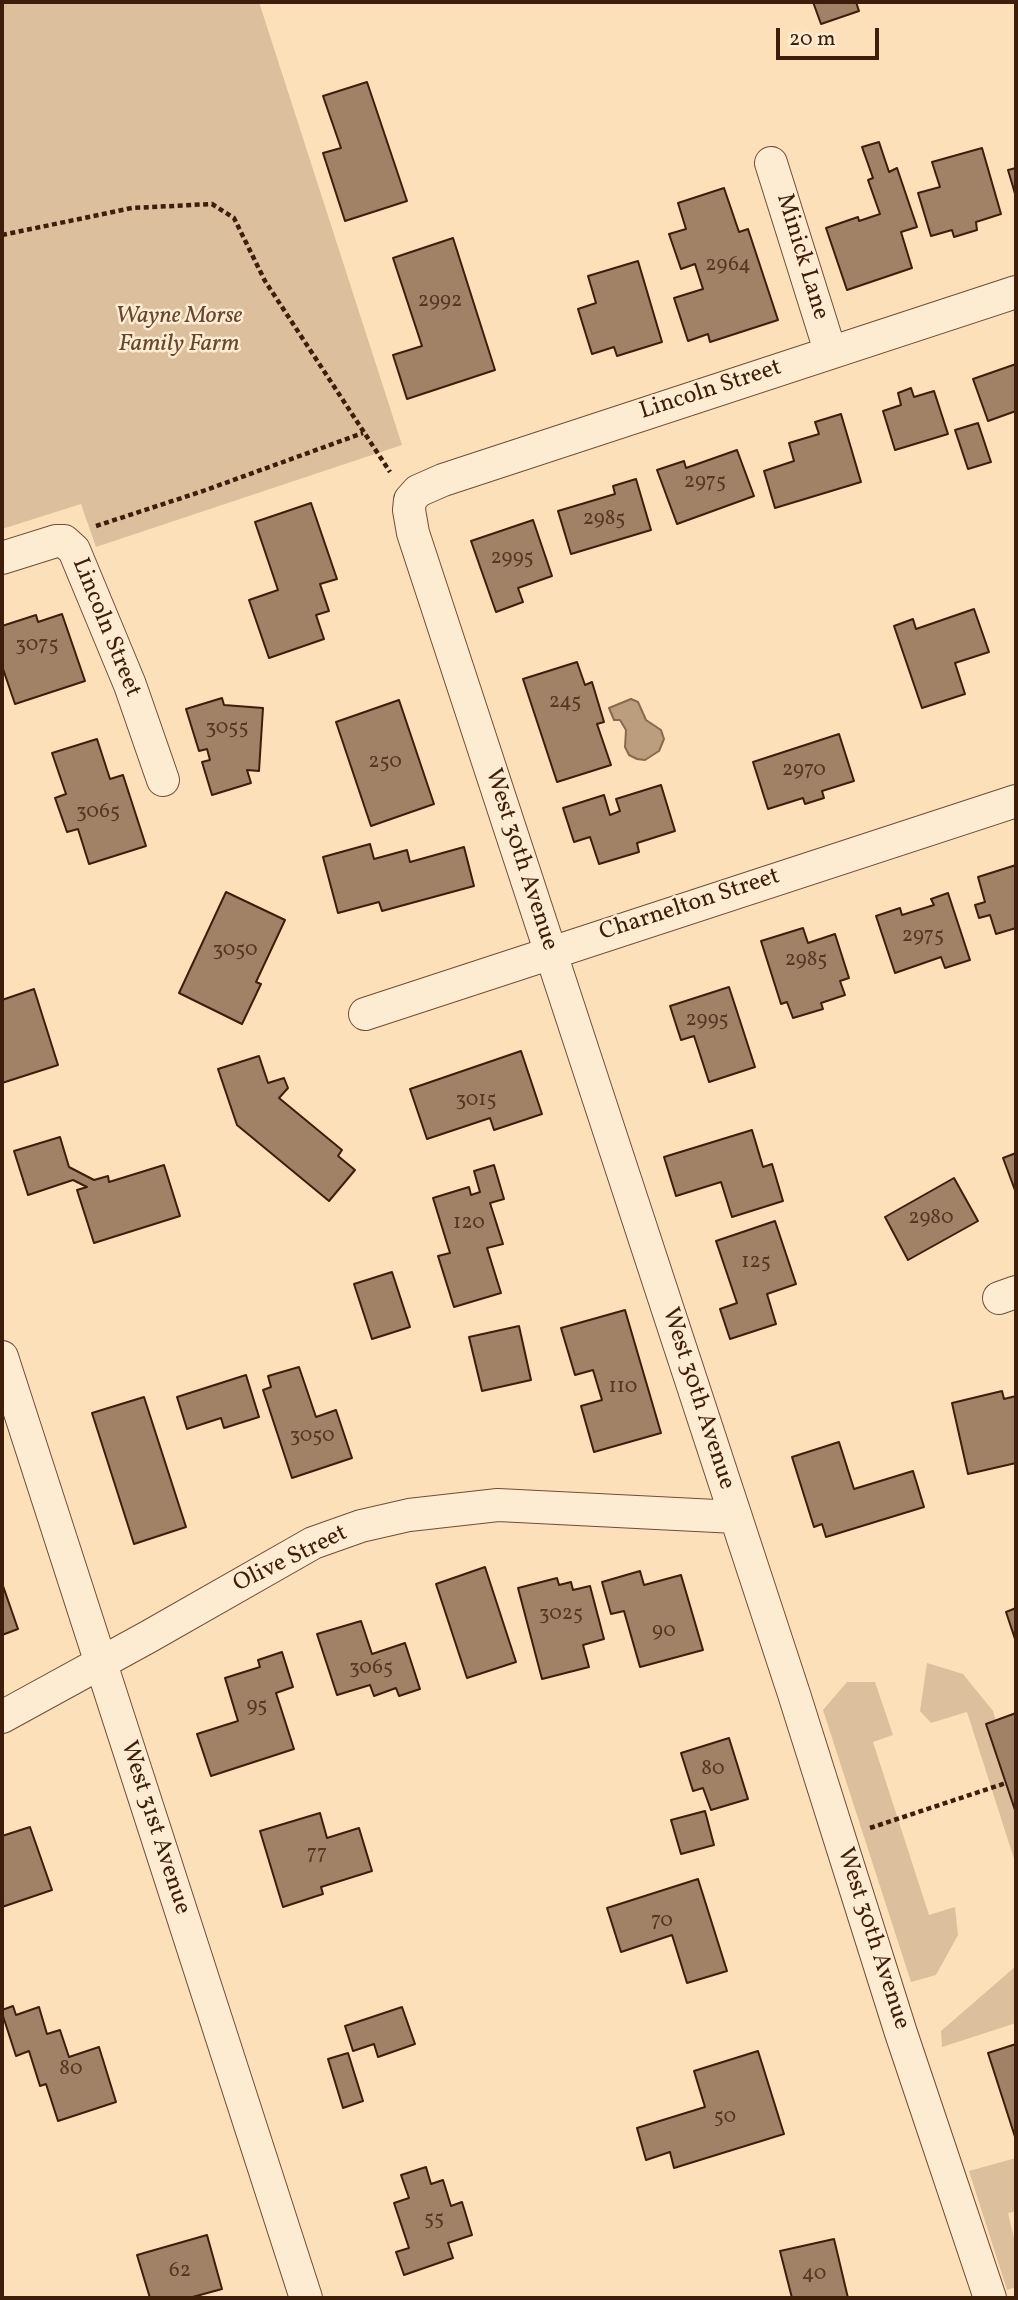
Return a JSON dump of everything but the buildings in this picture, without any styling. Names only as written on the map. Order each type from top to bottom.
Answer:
[{"type":"street","name":"Minick Lane","points":[[771,163],[830,351]]},
{"type":"street","name":"Lincoln Street","points":[[410,500],[418,491],[443,480],[1016,292]]},
{"type":"street","name":"West 30th Avenue","points":[[410,500],[413,533],[736,1517],[901,2033],[990,2298]]},
{"type":"street","name":"Lincoln Street","points":[[2,558],[56,541],[64,541],[74,550],[130,685],[163,780]]},
{"type":"street","name":"Charnelton Street","points":[[365,1014],[1016,801]]},
{"type":"street","name":"West 31st Avenue","points":[[2,1357],[306,2298]]},
{"type":"street","name":"Olive Street","points":[[2,1717],[313,1543],[373,1523],[453,1508],[498,1505],[736,1517]]},
{"type":"path","points":[[2,235],[132,208],[212,204],[234,218],[265,281],[363,433],[410,500]]},
{"type":"path","points":[[64,541],[82,531],[363,433]]},
{"type":"path","points":[[859,1831],[1006,1783]]},
{"type":"green space","name":"Wayne Morse Family Farm","points":[[2,2],[259,2],[402,445],[96,547],[81,504],[2,529]]},
{"type":"green space","points":[[927,1663],[963,1674],[993,1711],[1016,1788],[1016,1865],[967,1712],[931,1723],[920,1711]]},
{"type":"green space","points":[[847,1682],[875,1682],[893,1735],[873,1742],[929,1915],[955,1907],[958,1935],[936,1975],[911,1982],[823,1710]]},
{"type":"green space","points":[[1016,1966],[1016,2023],[942,2047],[941,2031]]},
{"type":"green space","points":[[1016,2158],[1016,2211],[1008,2213],[1016,2246],[1016,2287],[1007,2290],[969,2171]]},
{"type":"shaded area","points":[[631,699],[638,702],[646,720],[661,730],[664,739],[659,751],[645,760],[629,755],[625,747],[626,730],[620,720],[614,720],[609,708]]}]
